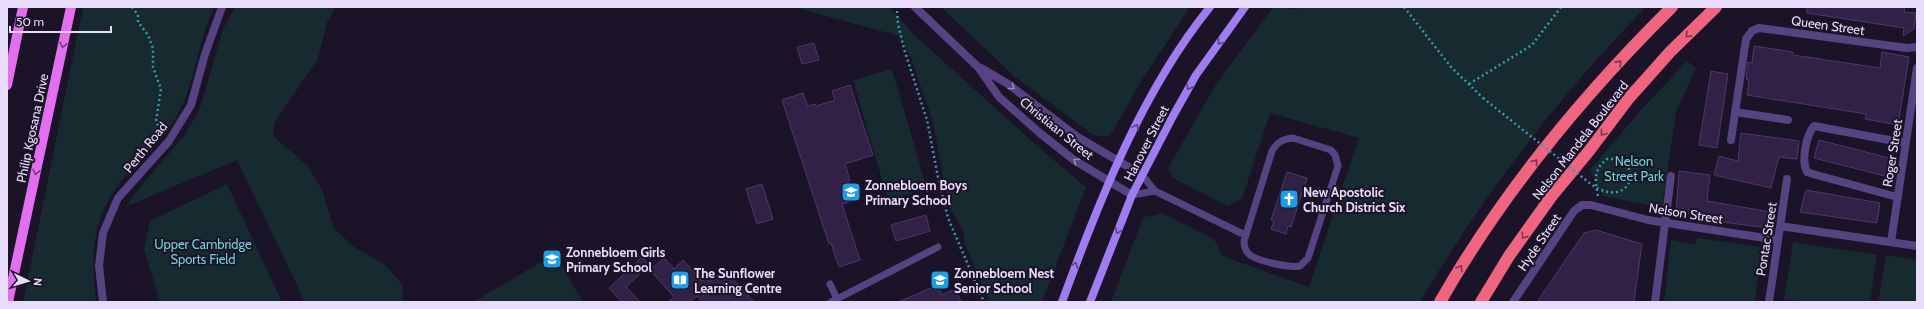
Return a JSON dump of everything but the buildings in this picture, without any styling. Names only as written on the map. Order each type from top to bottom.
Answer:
[{"type":"highway","name":"Nelson Mandela Boulevard","points":[[1440,302],[1479,237],[1556,134],[1648,30],[1672,7]]},
{"type":"highway","name":"Nelson Mandela Boulevard","points":[[1481,302],[1509,256],[1551,197],[1589,151],[1629,98],[1670,52],[1716,7]]},
{"type":"main road","points":[[7,85],[23,7]]},
{"type":"main road","name":"Philip Kgosana Drive","points":[[8,302],[71,7]]},
{"type":"street","name":"Perth Road","points":[[103,302],[99,266],[103,233],[118,198],[169,141],[191,105],[205,54],[222,7]]},
{"type":"street","name":"Christiaan Street","points":[[915,7],[978,67],[1000,97],[1011,107],[1074,160],[1132,195]]},
{"type":"street","name":"Hanover Street","points":[[1062,302],[1118,161],[1165,72],[1198,21],[1210,7]]},
{"type":"street","name":"Hanover Street","points":[[1090,302],[1132,195],[1173,116],[1196,75],[1245,7]]},
{"type":"street","name":"Queen Street","points":[[1731,140],[1746,39],[1752,31],[1759,28],[1907,48],[1917,47]]},
{"type":"street","name":"Christiaan Street","points":[[978,67],[1008,84],[1076,136],[1142,175]]},
{"type":"street","name":"Roger Street","points":[[1891,242],[1917,68]]},
{"type":"street","points":[[1735,112],[1788,120]]},
{"type":"street","points":[[1897,197],[1807,172],[1804,165],[1809,132],[1814,126],[1906,143]]},
{"type":"street","points":[[1654,302],[1671,176]]},
{"type":"street","name":"Pontac Street","points":[[1769,302],[1787,179]]},
{"type":"street","name":"Nelson Street","points":[[1591,204],[1648,220],[1778,240]]},
{"type":"street","name":"Hyde Street","points":[[1513,302],[1574,211],[1582,205],[1591,204]]},
{"type":"street","points":[[1780,226],[1917,246]]},
{"type":"lane","points":[[1293,138],[1331,150],[1335,155],[1338,166],[1308,258],[1304,263],[1300,266],[1290,267],[1251,256],[1247,253],[1244,246],[1245,235],[1272,150],[1276,145],[1281,141],[1293,138]]},
{"type":"lane","points":[[1142,175],[1155,191],[1245,235]]},
{"type":"lane","points":[[1132,195],[1155,191]]},
{"type":"lane","points":[[830,284],[834,301],[938,247]]},
{"type":"path","points":[[132,7],[138,15],[138,22],[148,35],[153,48],[153,67],[161,89],[156,121],[161,133],[169,141]]},
{"type":"path","points":[[1404,7],[1451,67],[1483,98],[1592,185],[1604,192],[1620,192],[1625,189],[1630,180],[1629,168],[1625,162],[1615,159],[1607,159],[1596,171],[1595,180],[1600,207]]},
{"type":"path","points":[[1469,84],[1532,45],[1561,7]]},
{"type":"path","points":[[897,11],[898,24],[904,49],[928,120],[938,177],[948,218],[984,302]]},
{"type":"green space","points":[[83,7],[214,7],[204,33],[189,88],[174,122],[118,185],[102,215],[94,247],[94,283],[96,302],[23,302]]},
{"type":"green space","points":[[235,7],[336,7],[327,22],[318,59],[274,123],[273,136],[307,165],[322,190],[334,228],[354,247],[384,264],[402,284],[403,302],[305,302],[237,160],[125,207],[140,187],[184,136],[200,108],[223,29]]},
{"type":"green space","points":[[793,7],[890,7],[911,32],[1044,152],[1086,187],[1042,302],[990,302],[965,244],[964,233],[948,204],[933,122],[911,58],[899,36]]},
{"type":"green space","points":[[941,7],[1190,7],[1143,78],[1110,136],[1102,136],[1090,133],[1015,77]]},
{"type":"green space","points":[[1273,7],[1298,9],[1298,7],[1646,7],[1583,76],[1524,148],[1470,223],[1420,302],[1111,302],[1144,215],[1148,217],[1162,213],[1214,239],[1222,256],[1309,287],[1359,138],[1270,113],[1242,199],[1227,206],[1173,178],[1168,168],[1215,86]]},
{"type":"green space","name":"Nelson Street Park","points":[[1687,61],[1696,68],[1676,112],[1662,208],[1603,196],[1590,170],[1640,111]]},
{"type":"green space","points":[[892,69],[927,189],[888,200],[853,80]]},
{"type":"green space","name":"Upper Cambridge Sports Field","points":[[227,184],[282,302],[160,302],[144,249],[150,221]]},
{"type":"green space","points":[[1697,238],[1761,247],[1755,302],[1664,302],[1671,240],[1695,245]]},
{"type":"green space","points":[[1793,242],[1877,255],[1870,302],[1805,302],[1784,299]]},
{"type":"green space","points":[[555,254],[583,302],[473,302]]},
{"type":"green space","points":[[1886,255],[1917,260],[1917,302],[1878,302]]},
{"type":"place","name":"Zonnebloem Boys Primary School","points":[[851,192]]},
{"type":"place","name":"New Apostolic Church District Six","points":[[1289,199]]},
{"type":"place","name":"Zonnebloem Girls Primary School","points":[[552,259]]},
{"type":"place","name":"The Sunflower Learning Centre","points":[[680,280]]},
{"type":"place","name":"Zonnebloem Nest Senior School","points":[[940,280]]}]
